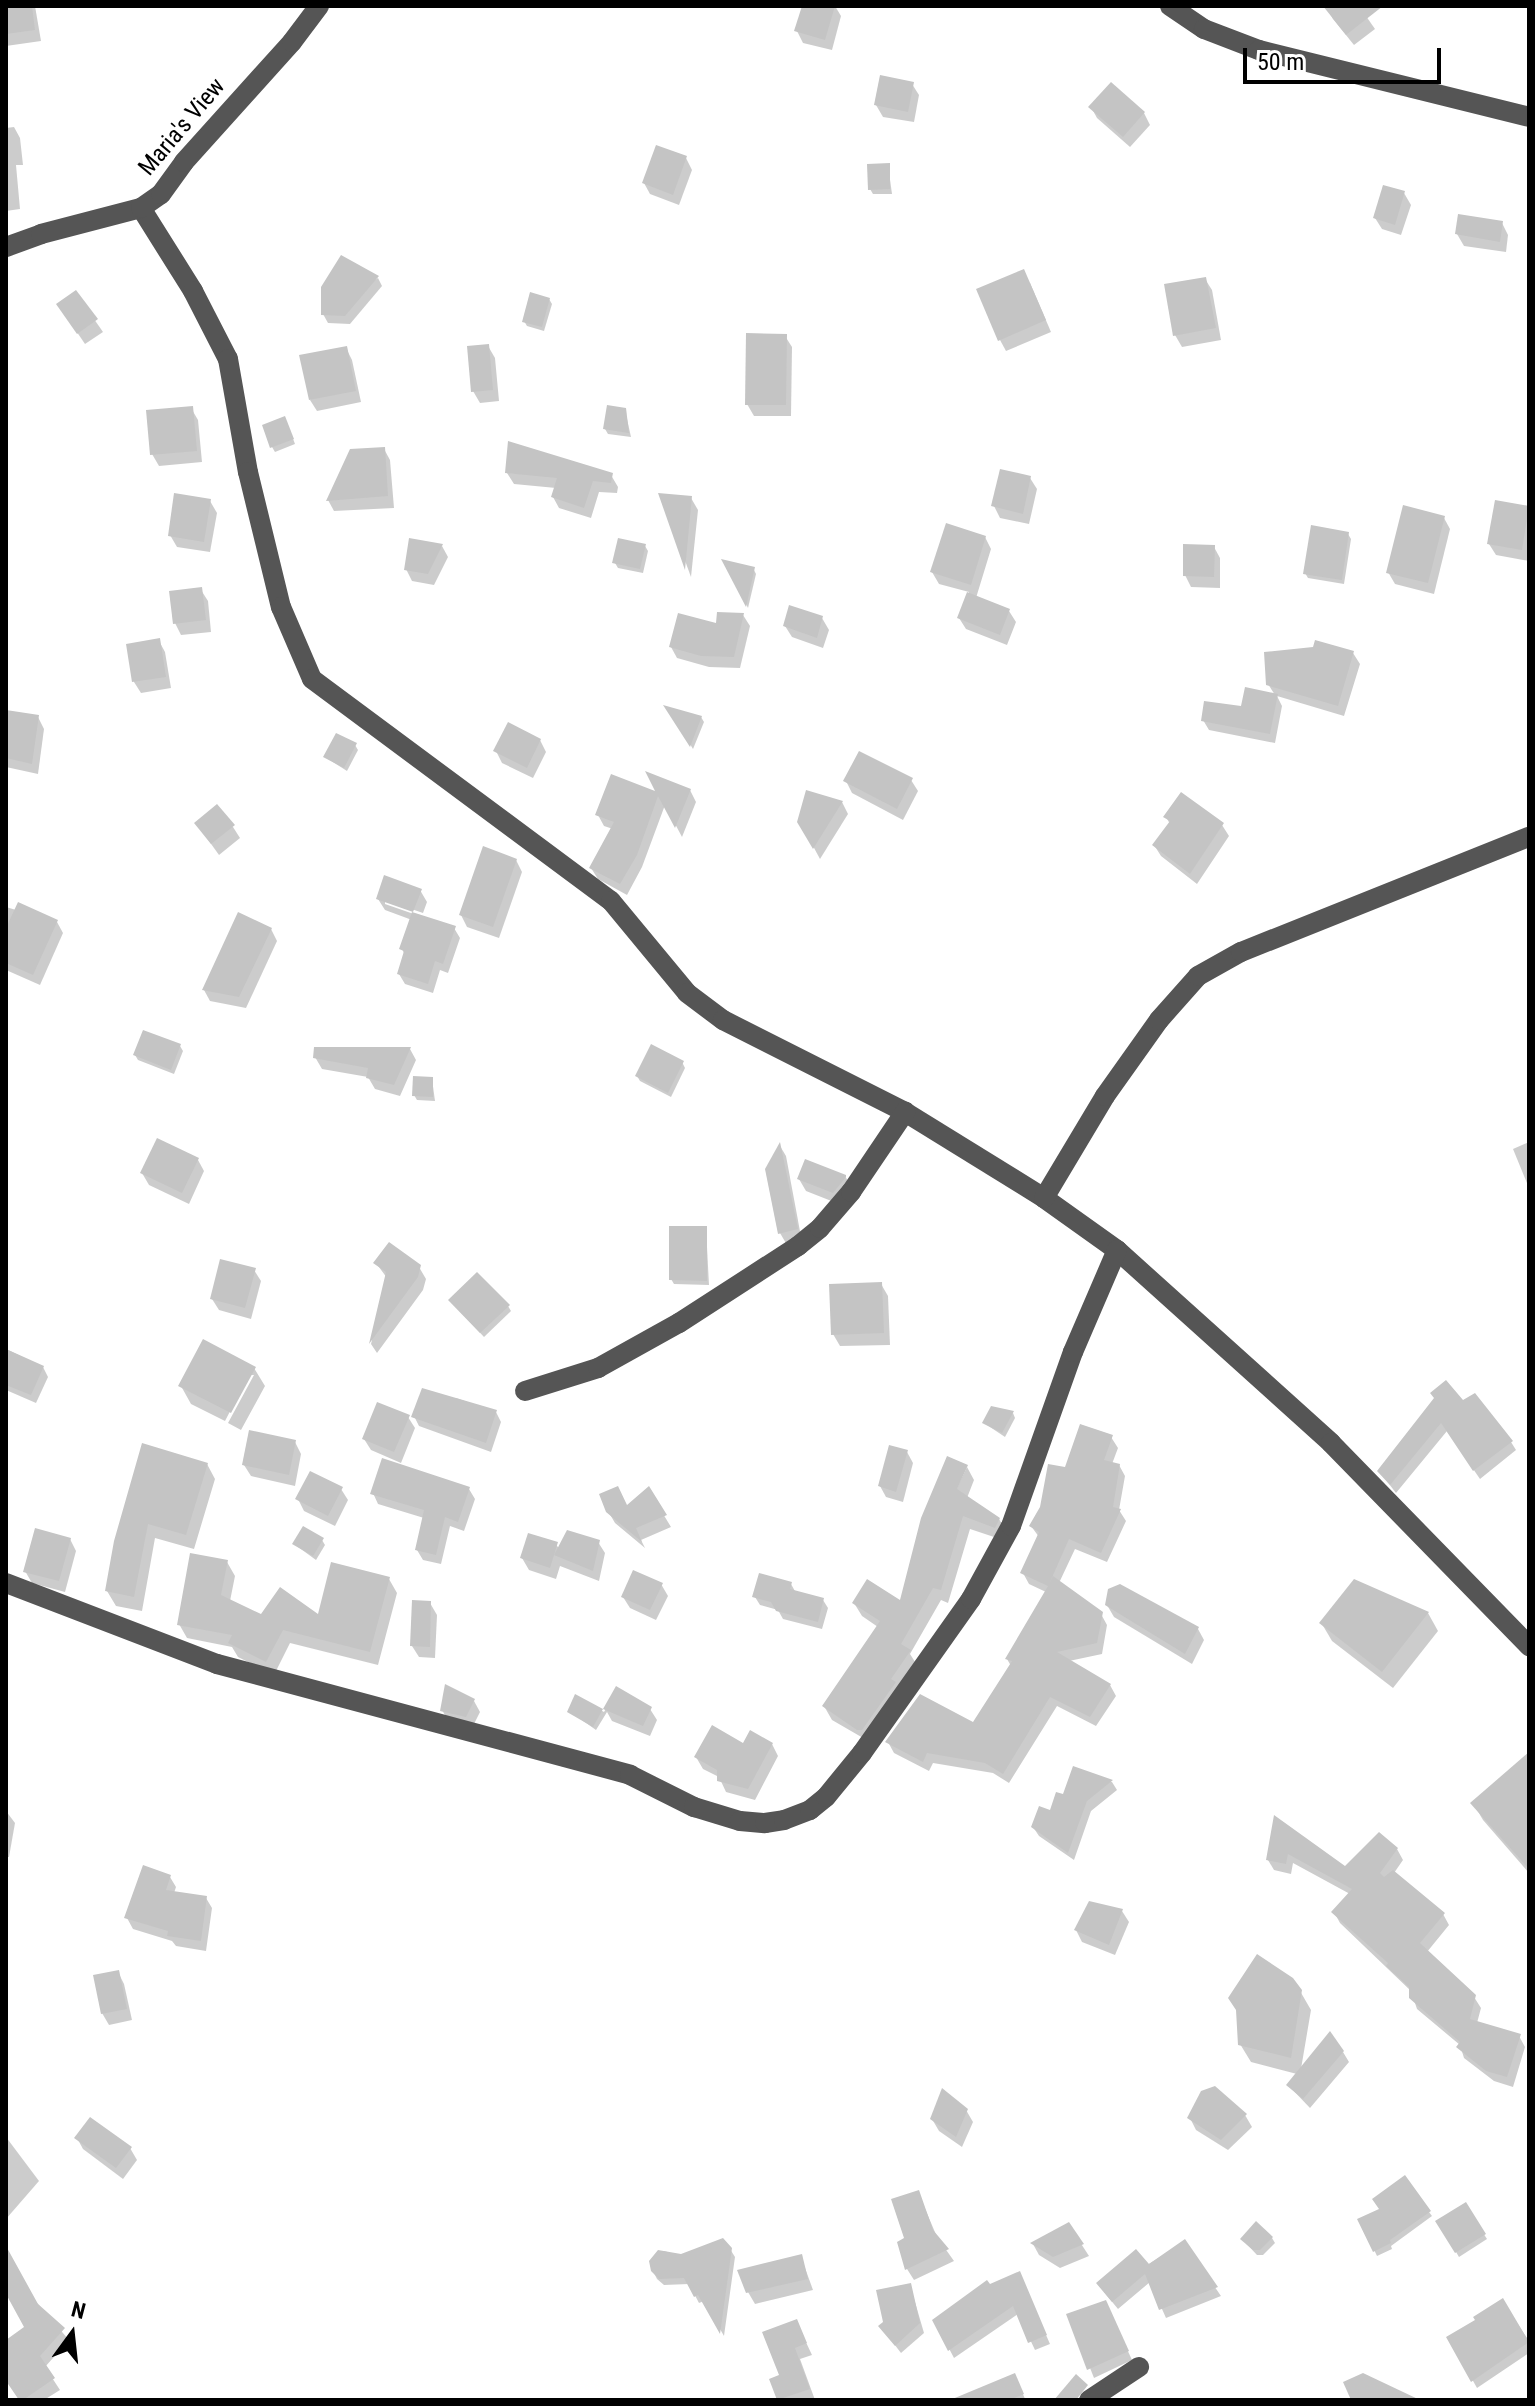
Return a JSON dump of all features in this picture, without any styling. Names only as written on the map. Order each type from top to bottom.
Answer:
[{"type":"street","name":"Maria's View","points":[[6,247],[41,234],[141,208],[161,194],[184,162],[292,42],[319,6]]},
{"type":"street","points":[[1170,6],[1204,29],[1259,50],[1529,117]]},
{"type":"street","points":[[141,208],[193,291],[228,359],[248,472],[281,607],[312,679],[365,722],[440,771],[611,901],[687,993],[723,1020],[905,1112],[1044,1198],[1117,1250],[1331,1443],[1529,1646]]},
{"type":"street","points":[[1044,1198],[1105,1096],[1159,1020],[1198,976],[1241,952],[1529,837]]},
{"type":"street","points":[[525,1391],[598,1368],[679,1323],[798,1246],[820,1228],[851,1192],[905,1112]]},
{"type":"street","points":[[6,1583],[217,1664],[630,1775],[694,1807],[740,1821],[765,1823],[784,1820],[810,1810],[826,1797],[862,1753],[971,1599],[1011,1526],[1073,1352],[1117,1250]]},
{"type":"street","points":[[1089,2400],[1139,2367]]},
{"type":"building","points":[[6,6],[32,6],[35,30],[6,34]]},
{"type":"building","points":[[802,6],[835,6],[825,40],[794,31]]},
{"type":"building","points":[[1323,6],[1383,6],[1346,35]]},
{"type":"building","points":[[880,75],[914,82],[908,112],[874,105]]},
{"type":"building","points":[[1111,82],[1145,112],[1123,137],[1088,107]]},
{"type":"building","points":[[656,145],[687,156],[673,195],[642,183]]},
{"type":"building","points":[[890,163],[890,189],[868,190],[867,164]]},
{"type":"building","points":[[1383,185],[1405,191],[1395,225],[1373,218]]},
{"type":"building","points":[[1458,214],[1503,221],[1500,242],[1455,234]]},
{"type":"building","points":[[341,255],[379,276],[345,316],[321,315],[321,287]]},
{"type":"building","points":[[1024,269],[1046,320],[998,341],[976,289]]},
{"type":"building","points":[[1206,277],[1216,328],[1173,336],[1164,284]]},
{"type":"building","points":[[76,290],[98,319],[77,334],[56,304]]},
{"type":"building","points":[[530,292],[550,298],[542,327],[522,322]]},
{"type":"building","points":[[746,333],[787,334],[786,405],[745,405]]},
{"type":"building","points":[[489,344],[493,390],[471,392],[467,346]]},
{"type":"building","points":[[347,346],[356,391],[309,400],[299,355]]},
{"type":"building","points":[[607,405],[626,408],[629,433],[603,429]]},
{"type":"building","points":[[193,406],[197,451],[150,455],[146,410]]},
{"type":"building","points":[[285,416],[294,439],[270,448],[262,425]]},
{"type":"building","points":[[508,441],[613,473],[611,483],[593,481],[584,508],[551,497],[557,478],[505,473]]},
{"type":"building","points":[[385,447],[388,496],[326,501],[350,449]]},
{"type":"building","points":[[1000,469],[1031,476],[1023,514],[991,506]]},
{"type":"building","points":[[174,493],[211,499],[204,542],[168,536]]},
{"type":"building","points":[[658,493],[692,496],[685,570]]},
{"type":"building","points":[[1495,500],[1529,506],[1522,550],[1487,544]]},
{"type":"building","points":[[1403,505],[1445,516],[1428,583],[1386,573]]},
{"type":"building","points":[[946,523],[986,536],[971,585],[930,572]]},
{"type":"building","points":[[1311,525],[1349,532],[1342,580],[1303,574]]},
{"type":"building","points":[[409,538],[443,544],[428,574],[404,570]]},
{"type":"building","points":[[618,538],[646,544],[640,569],[612,563]]},
{"type":"building","points":[[1183,544],[1215,545],[1214,577],[1183,576]]},
{"type":"building","points":[[721,559],[755,567],[746,607]]},
{"type":"building","points":[[202,587],[206,620],[173,624],[169,591]]},
{"type":"building","points":[[967,592],[1010,609],[1000,635],[957,618]]},
{"type":"building","points":[[789,605],[823,616],[817,638],[783,626]]},
{"type":"building","points":[[717,612],[744,613],[734,657],[701,656],[669,647],[678,613],[716,623]]},
{"type":"building","points":[[160,638],[166,677],[132,682],[126,644]]},
{"type":"building","points":[[1315,640],[1354,651],[1338,706],[1266,685],[1264,652],[1313,647]]},
{"type":"building","points":[[1245,687],[1278,694],[1270,734],[1201,721],[1204,701],[1241,706]]},
{"type":"building","points":[[663,705],[702,716],[690,747]]},
{"type":"building","points":[[6,710],[39,715],[32,764],[6,758]]},
{"type":"building","points":[[508,722],[541,739],[527,768],[493,751]]},
{"type":"building","points":[[336,733],[357,743],[344,768],[323,757]]},
{"type":"building","points":[[859,751],[913,778],[897,809],[843,781]]},
{"type":"building","points":[[645,771],[691,789],[675,828],[658,796],[637,855],[620,884],[589,868],[614,822],[595,815],[611,774],[655,791]]},
{"type":"building","points":[[806,790],[843,801],[813,849],[797,822]]},
{"type":"building","points":[[1181,792],[1224,823],[1190,874],[1152,845],[1170,821],[1163,817]]},
{"type":"building","points":[[217,804],[235,825],[211,844],[194,823]]},
{"type":"building","points":[[483,846],[517,859],[493,927],[459,915]]},
{"type":"building","points":[[384,875],[422,889],[413,912],[376,899]]},
{"type":"building","points":[[18,902],[58,920],[33,975],[6,963],[6,928]]},
{"type":"building","points":[[238,912],[272,928],[239,997],[202,990]]},
{"type":"building","points":[[412,912],[456,926],[443,964],[435,961],[428,984],[397,974],[404,951],[399,949]]},
{"type":"building","points":[[143,1030],[181,1044],[171,1070],[133,1055]]},
{"type":"building","points":[[651,1044],[684,1061],[668,1093],[635,1076]]},
{"type":"building","points":[[314,1047],[411,1047],[394,1085],[366,1078],[368,1068],[313,1058]]},
{"type":"building","points":[[413,1076],[433,1077],[433,1097],[412,1096]]},
{"type":"building","points":[[157,1138],[199,1158],[182,1193],[140,1173]]},
{"type":"building","points":[[780,1142],[798,1229],[778,1234],[765,1169]]},
{"type":"building","points":[[805,1159],[846,1177],[833,1193],[797,1179]]},
{"type":"building","points":[[669,1226],[707,1226],[707,1281],[669,1280]]},
{"type":"building","points":[[389,1242],[421,1265],[418,1277],[369,1344],[386,1272],[373,1263]]},
{"type":"building","points":[[220,1259],[256,1268],[245,1308],[210,1299]]},
{"type":"building","points":[[477,1272],[510,1305],[480,1333],[448,1300]]},
{"type":"building","points":[[882,1282],[884,1333],[831,1335],[829,1284]]},
{"type":"building","points":[[203,1339],[256,1367],[231,1413],[178,1386]]},
{"type":"building","points":[[6,1349],[44,1366],[31,1395],[6,1385]]},
{"type":"building","points":[[1446,1380],[1463,1400],[1475,1393],[1513,1441],[1473,1471],[1441,1423],[1390,1485],[1377,1471],[1434,1398],[1430,1393]]},
{"type":"building","points":[[422,1388],[497,1410],[486,1443],[411,1417]]},
{"type":"building","points":[[377,1402],[410,1415],[394,1452],[362,1439]]},
{"type":"building","points":[[991,1406],[1014,1411],[1002,1433],[982,1423]]},
{"type":"building","points":[[1080,1424],[1113,1435],[1104,1460],[1120,1464],[1113,1507],[1121,1509],[1101,1553],[1069,1539],[1050,1582],[1053,1576],[1103,1612],[1097,1643],[1057,1652],[1111,1684],[1090,1717],[1050,1697],[1003,1774],[985,1763],[927,1753],[923,1762],[885,1742],[920,1694],[973,1722],[1012,1661],[1005,1659],[1048,1586],[1020,1573],[1039,1532],[1029,1526],[1040,1507],[1048,1464],[1065,1467]]},
{"type":"building","points":[[249,1430],[296,1440],[289,1475],[242,1465]]},
{"type":"building","points":[[142,1443],[208,1463],[186,1535],[148,1524],[134,1597],[105,1591],[114,1541]]},
{"type":"building","points":[[889,1445],[908,1450],[896,1492],[878,1486]]},
{"type":"building","points":[[947,1456],[968,1465],[957,1489],[1000,1518],[995,1528],[963,1516],[941,1590],[933,1588],[901,1644],[911,1650],[891,1679],[896,1682],[862,1730],[857,1730],[822,1706],[880,1621],[852,1603],[867,1579],[900,1600],[921,1518]]},
{"type":"building","points":[[382,1458],[470,1487],[458,1522],[445,1517],[436,1555],[415,1550],[424,1510],[370,1494]]},
{"type":"building","points":[[310,1471],[343,1487],[328,1516],[295,1499]]},
{"type":"building","points":[[618,1486],[627,1505],[649,1486],[667,1515],[636,1528],[642,1542],[606,1512],[599,1494]]},
{"type":"building","points":[[303,1526],[324,1538],[313,1556],[292,1544]]},
{"type":"building","points":[[35,1528],[71,1538],[59,1581],[23,1572]]},
{"type":"building","points":[[567,1530],[600,1540],[593,1571],[554,1555]]},
{"type":"building","points":[[528,1533],[558,1542],[550,1568],[520,1558]]},
{"type":"building","points":[[190,1553],[228,1560],[221,1595],[261,1614],[280,1587],[318,1614],[331,1562],[390,1577],[370,1652],[283,1630],[266,1662],[228,1643],[232,1635],[177,1625]]},
{"type":"building","points":[[633,1570],[663,1583],[650,1610],[621,1597]]},
{"type":"building","points":[[759,1573],[792,1582],[790,1589],[824,1598],[818,1622],[776,1611],[771,1602],[752,1597]]},
{"type":"building","points":[[1354,1579],[1429,1612],[1382,1672],[1319,1623]]},
{"type":"building","points":[[1120,1584],[1199,1627],[1185,1654],[1105,1605],[1108,1589]]},
{"type":"building","points":[[412,1600],[431,1601],[430,1647],[410,1646]]},
{"type":"building","points":[[445,1684],[475,1699],[466,1717],[440,1711]]},
{"type":"building","points":[[616,1686],[652,1707],[643,1726],[603,1709]]},
{"type":"building","points":[[575,1694],[603,1709],[593,1727],[567,1712]]},
{"type":"building","points":[[712,1725],[743,1743],[750,1730],[773,1743],[748,1789],[717,1781],[717,1770],[694,1757]]},
{"type":"building","points":[[1529,1752],[1529,1869],[1470,1803]]},
{"type":"building","points":[[1073,1766],[1113,1780],[1087,1801],[1068,1853],[1031,1827],[1039,1806],[1050,1810],[1056,1792],[1063,1794]]},
{"type":"building","points":[[1274,1815],[1345,1866],[1379,1832],[1398,1848],[1380,1873],[1384,1877],[1393,1870],[1445,1913],[1420,1943],[1476,1995],[1470,2019],[1521,2034],[1507,2077],[1486,2071],[1456,2047],[1460,2042],[1409,1998],[1409,1987],[1386,1966],[1388,1963],[1331,1912],[1352,1889],[1288,1854],[1286,1864],[1266,1860]]},
{"type":"building","points":[[143,1865],[171,1875],[166,1890],[207,1896],[201,1941],[167,1936],[168,1931],[124,1918]]},
{"type":"building","points":[[1089,1901],[1123,1909],[1109,1945],[1074,1930]]},
{"type":"building","points":[[1257,1954],[1293,1978],[1302,1990],[1291,2058],[1238,2045],[1236,2010],[1228,1998]]},
{"type":"building","points":[[119,1970],[127,2009],[101,2014],[93,1975]]},
{"type":"building","points":[[1330,2031],[1344,2051],[1303,2099],[1286,2085]]},
{"type":"building","points":[[1215,2086],[1247,2114],[1221,2140],[1187,2118],[1201,2091]]},
{"type":"building","points":[[942,2088],[968,2109],[956,2137],[930,2119]]},
{"type":"building","points":[[90,2117],[132,2147],[116,2168],[74,2138]]},
{"type":"building","points":[[1405,2175],[1431,2211],[1390,2240],[1391,2243],[1373,2252],[1357,2219],[1379,2209],[1372,2199]]},
{"type":"building","points":[[919,2190],[933,2230],[949,2249],[905,2270],[897,2242],[904,2238],[891,2199]]},
{"type":"building","points":[[1466,2202],[1486,2234],[1455,2253],[1435,2221]]},
{"type":"building","points":[[1256,2221],[1273,2237],[1260,2250],[1253,2250],[1240,2239]]},
{"type":"building","points":[[1069,2222],[1084,2244],[1053,2257],[1030,2243]]},
{"type":"building","points":[[723,2238],[732,2248],[720,2334],[698,2295],[694,2297],[684,2278],[659,2279],[651,2271],[649,2261],[658,2250],[681,2254]]},
{"type":"building","points":[[1185,2239],[1218,2287],[1159,2310],[1145,2274],[1112,2302],[1096,2283],[1136,2249],[1149,2264]]},
{"type":"building","points":[[6,2246],[38,2304],[65,2328],[40,2356],[55,2378],[23,2400],[19,2400],[6,2381],[6,2340],[24,2327],[6,2294]]},
{"type":"building","points":[[802,2254],[808,2279],[746,2293],[737,2270]]},
{"type":"building","points":[[1020,2271],[1047,2335],[1028,2343],[1013,2306],[948,2351],[932,2320],[987,2280],[990,2284]]},
{"type":"building","points":[[911,2283],[920,2323],[895,2346],[878,2326],[883,2322],[876,2290]]},
{"type":"building","points":[[1503,2298],[1529,2342],[1471,2382],[1446,2337]]},
{"type":"building","points":[[1106,2300],[1129,2351],[1087,2370],[1066,2314]]},
{"type":"building","points":[[797,2319],[807,2343],[795,2348],[810,2389],[777,2400],[769,2379],[779,2375],[762,2332]]},
{"type":"building","points":[[1015,2373],[1024,2394],[1009,2400],[950,2400]]},
{"type":"building","points":[[1363,2373],[1420,2400],[1351,2400],[1343,2382]]},
{"type":"building","points":[[1076,2374],[1088,2385],[1076,2400],[1054,2400]]}]
